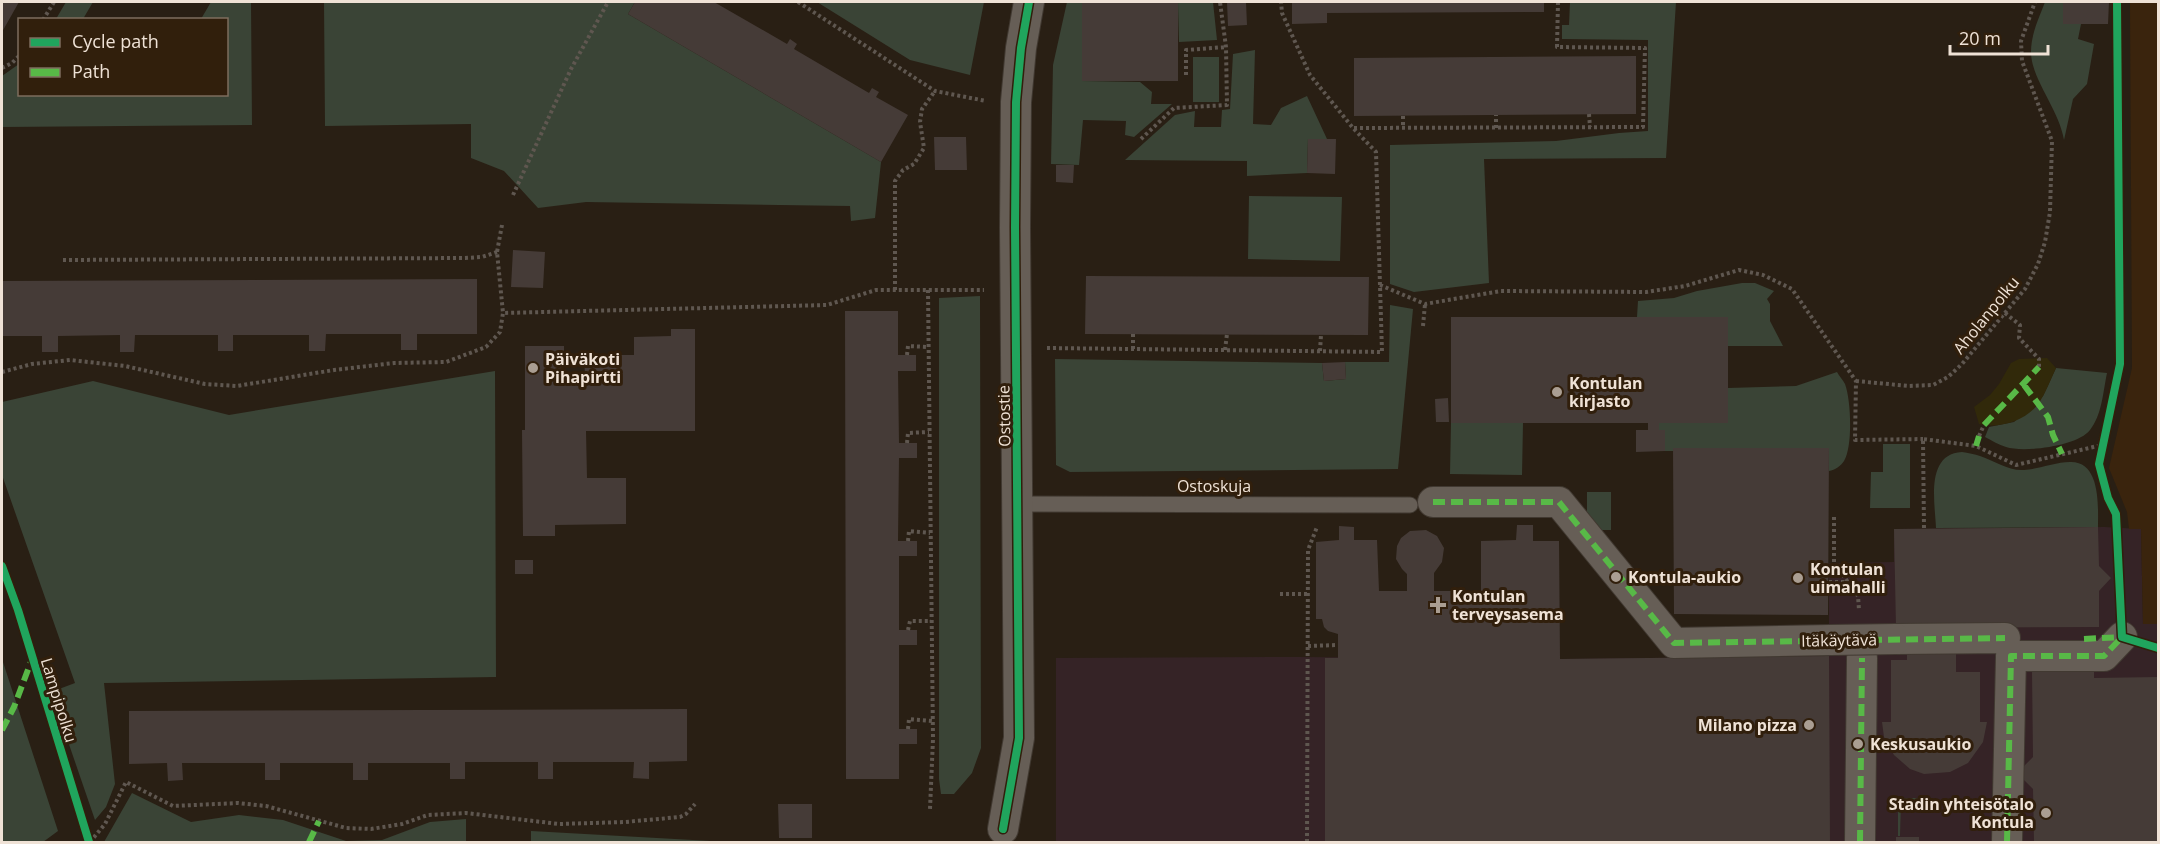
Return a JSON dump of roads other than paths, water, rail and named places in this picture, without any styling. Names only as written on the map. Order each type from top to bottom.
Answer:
[{"type":"street","name":"Ostostie","points":[[1003,829],[1019,738],[1016,102],[1021,48],[1029,2]]},
{"type":"street","name":"Itäkäytävä","points":[[1421,503],[1559,502],[1674,643],[1756,636],[1830,640],[2005,638]]},
{"type":"street","points":[[2007,843],[2010,656],[2104,656],[2122,637],[2084,639]]},
{"type":"street","points":[[1860,843],[1862,658]]},
{"type":"lane","name":"Ostoskuja","points":[[1018,504],[1421,503]]},
{"type":"place","name":"Päiväkoti Pihapirtti","points":[[533,368]]},
{"type":"place","name":"Kontulan kirjasto","points":[[1557,392]]},
{"type":"place","name":"Kontula-aukio","points":[[1616,577]]},
{"type":"place","name":"Kontulan uimahalli","points":[[1798,578]]},
{"type":"place","name":"Kontulan terveysasema","points":[[1438,605]]},
{"type":"place","name":"Milano pizza","points":[[1809,725]]},
{"type":"place","name":"Keskusaukio","points":[[1858,744]]},
{"type":"place","name":"Stadin yhteisötalo Kontula","points":[[2046,813]]}]
